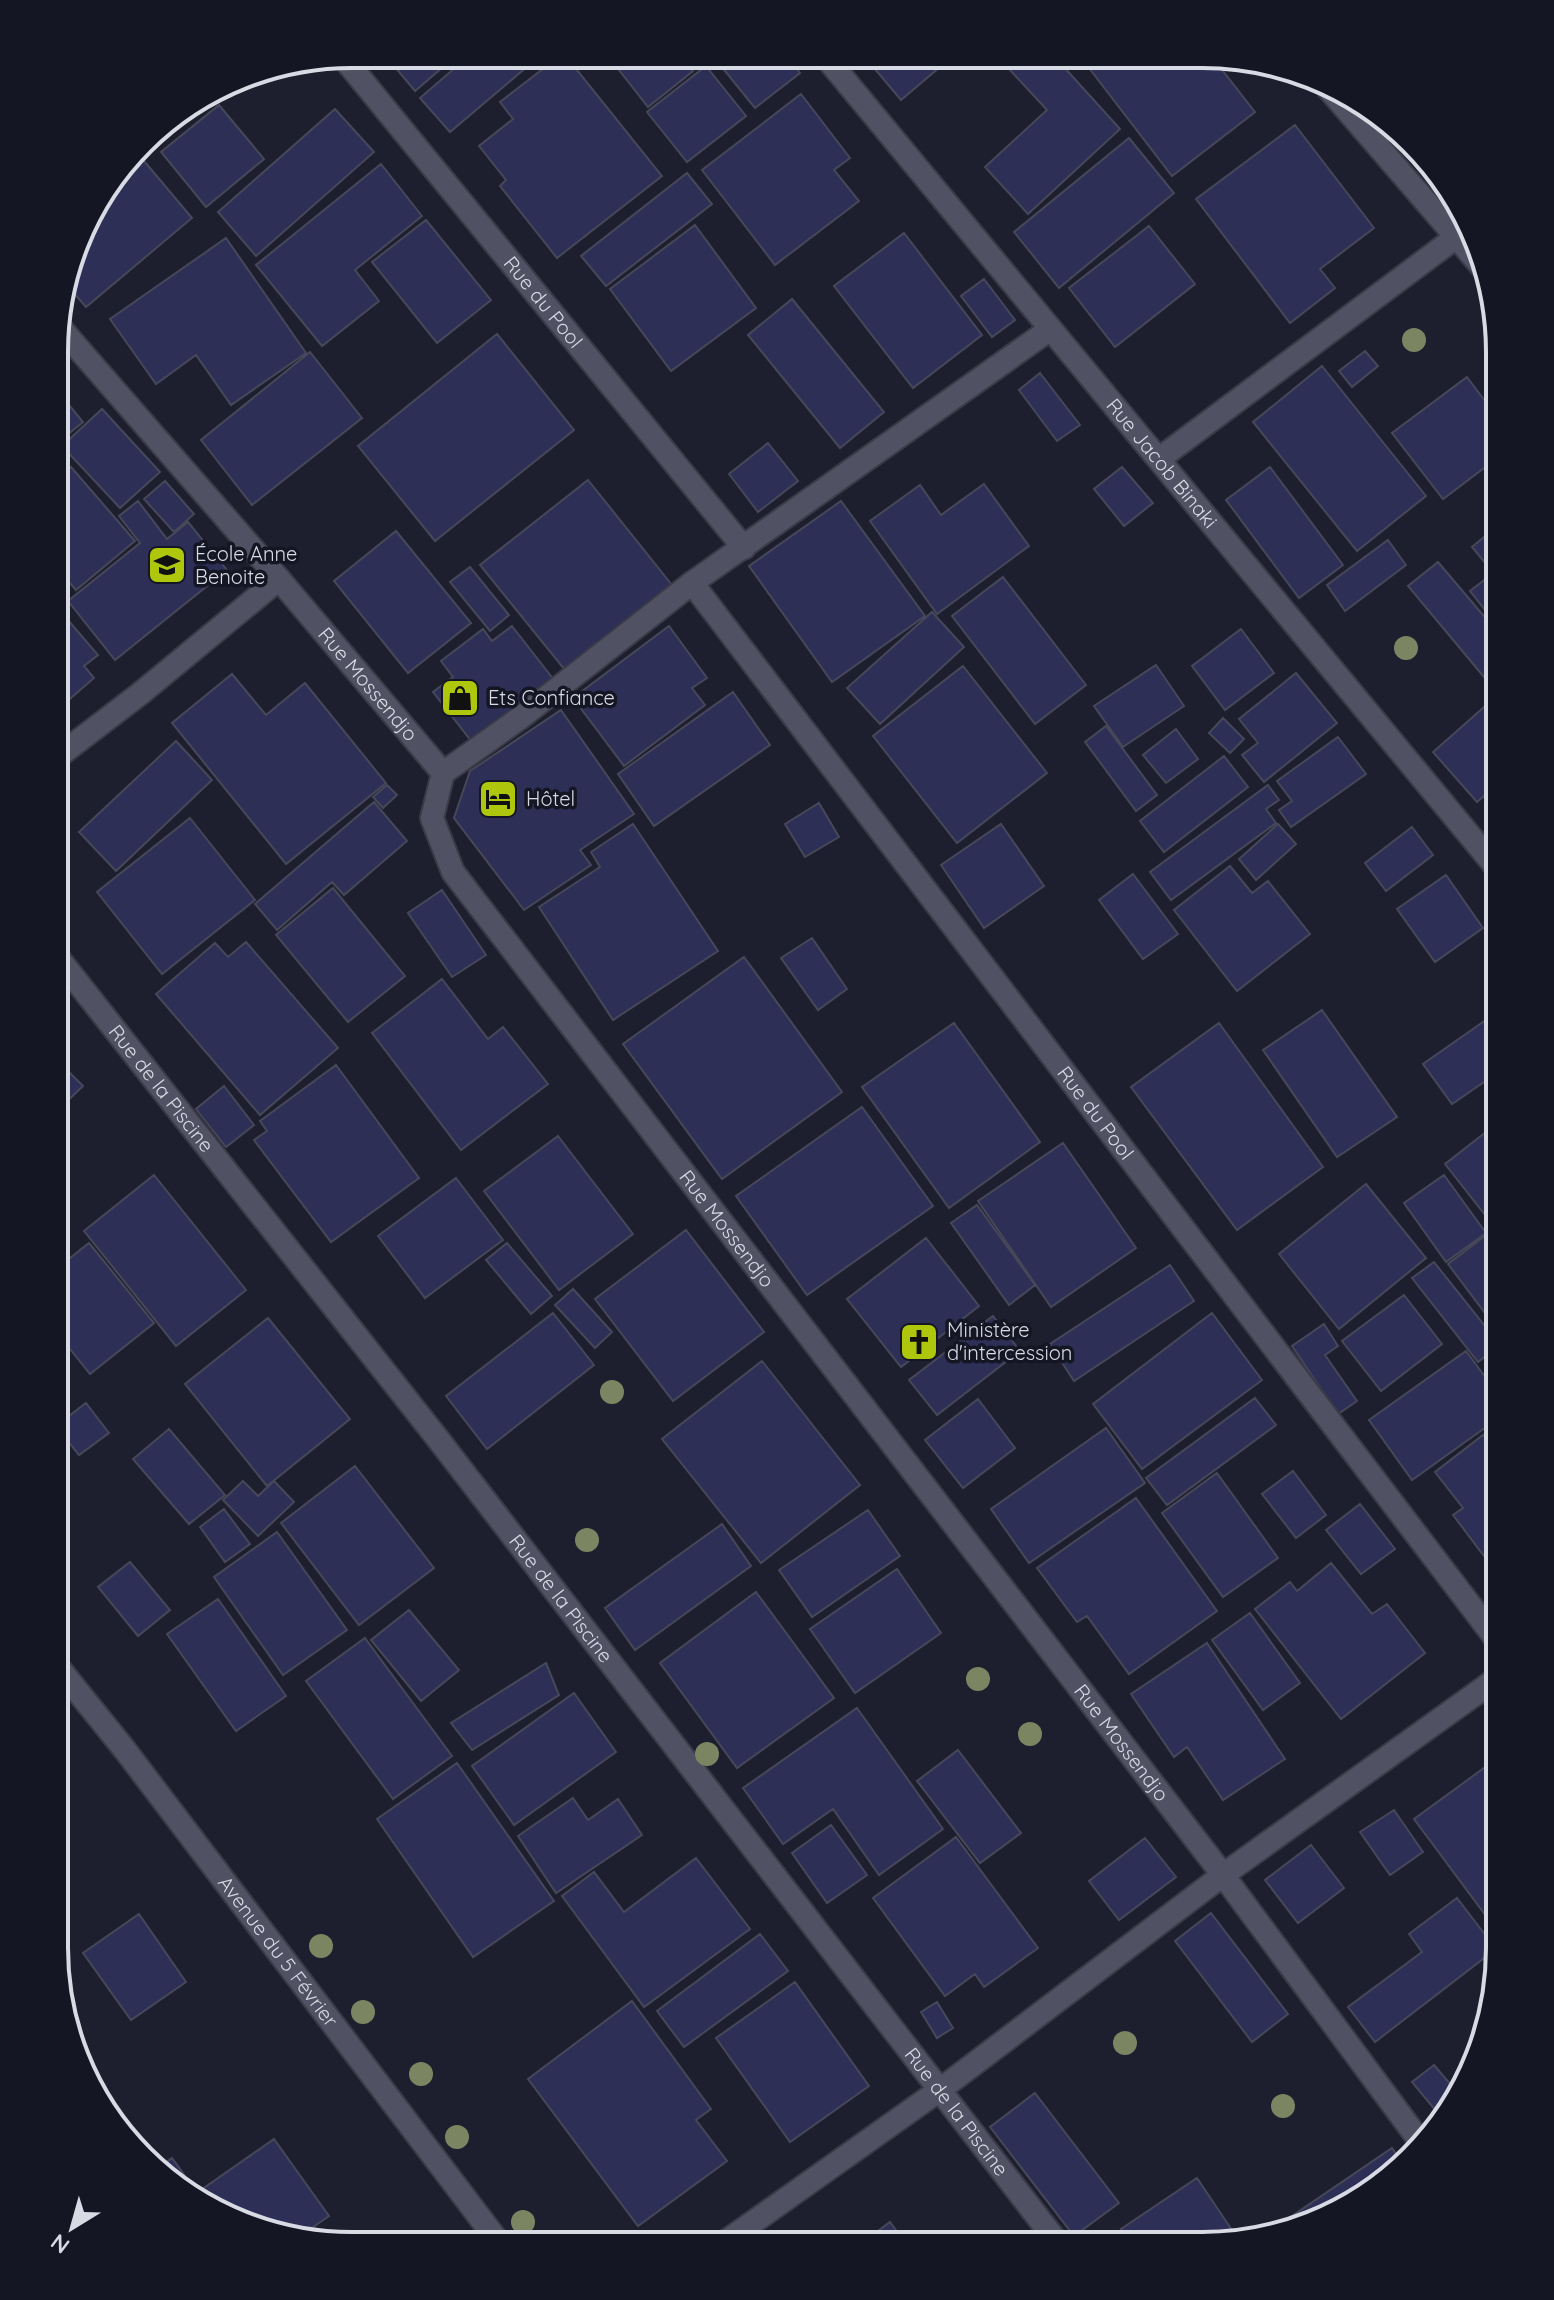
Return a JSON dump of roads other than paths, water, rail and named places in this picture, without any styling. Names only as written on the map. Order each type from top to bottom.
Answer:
[{"type":"street","name":"Rue Jacob Binaki","points":[[835,68],[1486,855]]},
{"type":"street","name":"Rue du Pool","points":[[353,69],[744,548]]},
{"type":"street","points":[[1348,108],[1454,220]]},
{"type":"street","points":[[1159,459],[1460,234]]},
{"type":"street","points":[[443,773],[520,718],[692,583],[1049,330]]},
{"type":"street","name":"Rue Mossendjo","points":[[69,338],[443,773],[432,818],[453,872],[1223,1875],[1416,2135]]},
{"type":"street","points":[[68,749],[279,579]]},
{"type":"street","name":"Rue du Pool","points":[[692,583],[1486,1626]]},
{"type":"street","name":"Rue de la Piscine","points":[[68,970],[447,1451],[1049,2232]]},
{"type":"street","name":"Avenue du 5 Février","points":[[68,1679],[491,2232]]},
{"type":"street","points":[[739,2232],[941,2089],[1223,1875],[1486,1686]]},
{"type":"place","name":"École Anne Benoite","points":[[167,565]]},
{"type":"place","name":"Ets Confiance","points":[[460,698]]},
{"type":"place","name":"Hôtel","points":[[498,799]]},
{"type":"place","name":"Ministère d'intercession","points":[[919,1342]]}]
